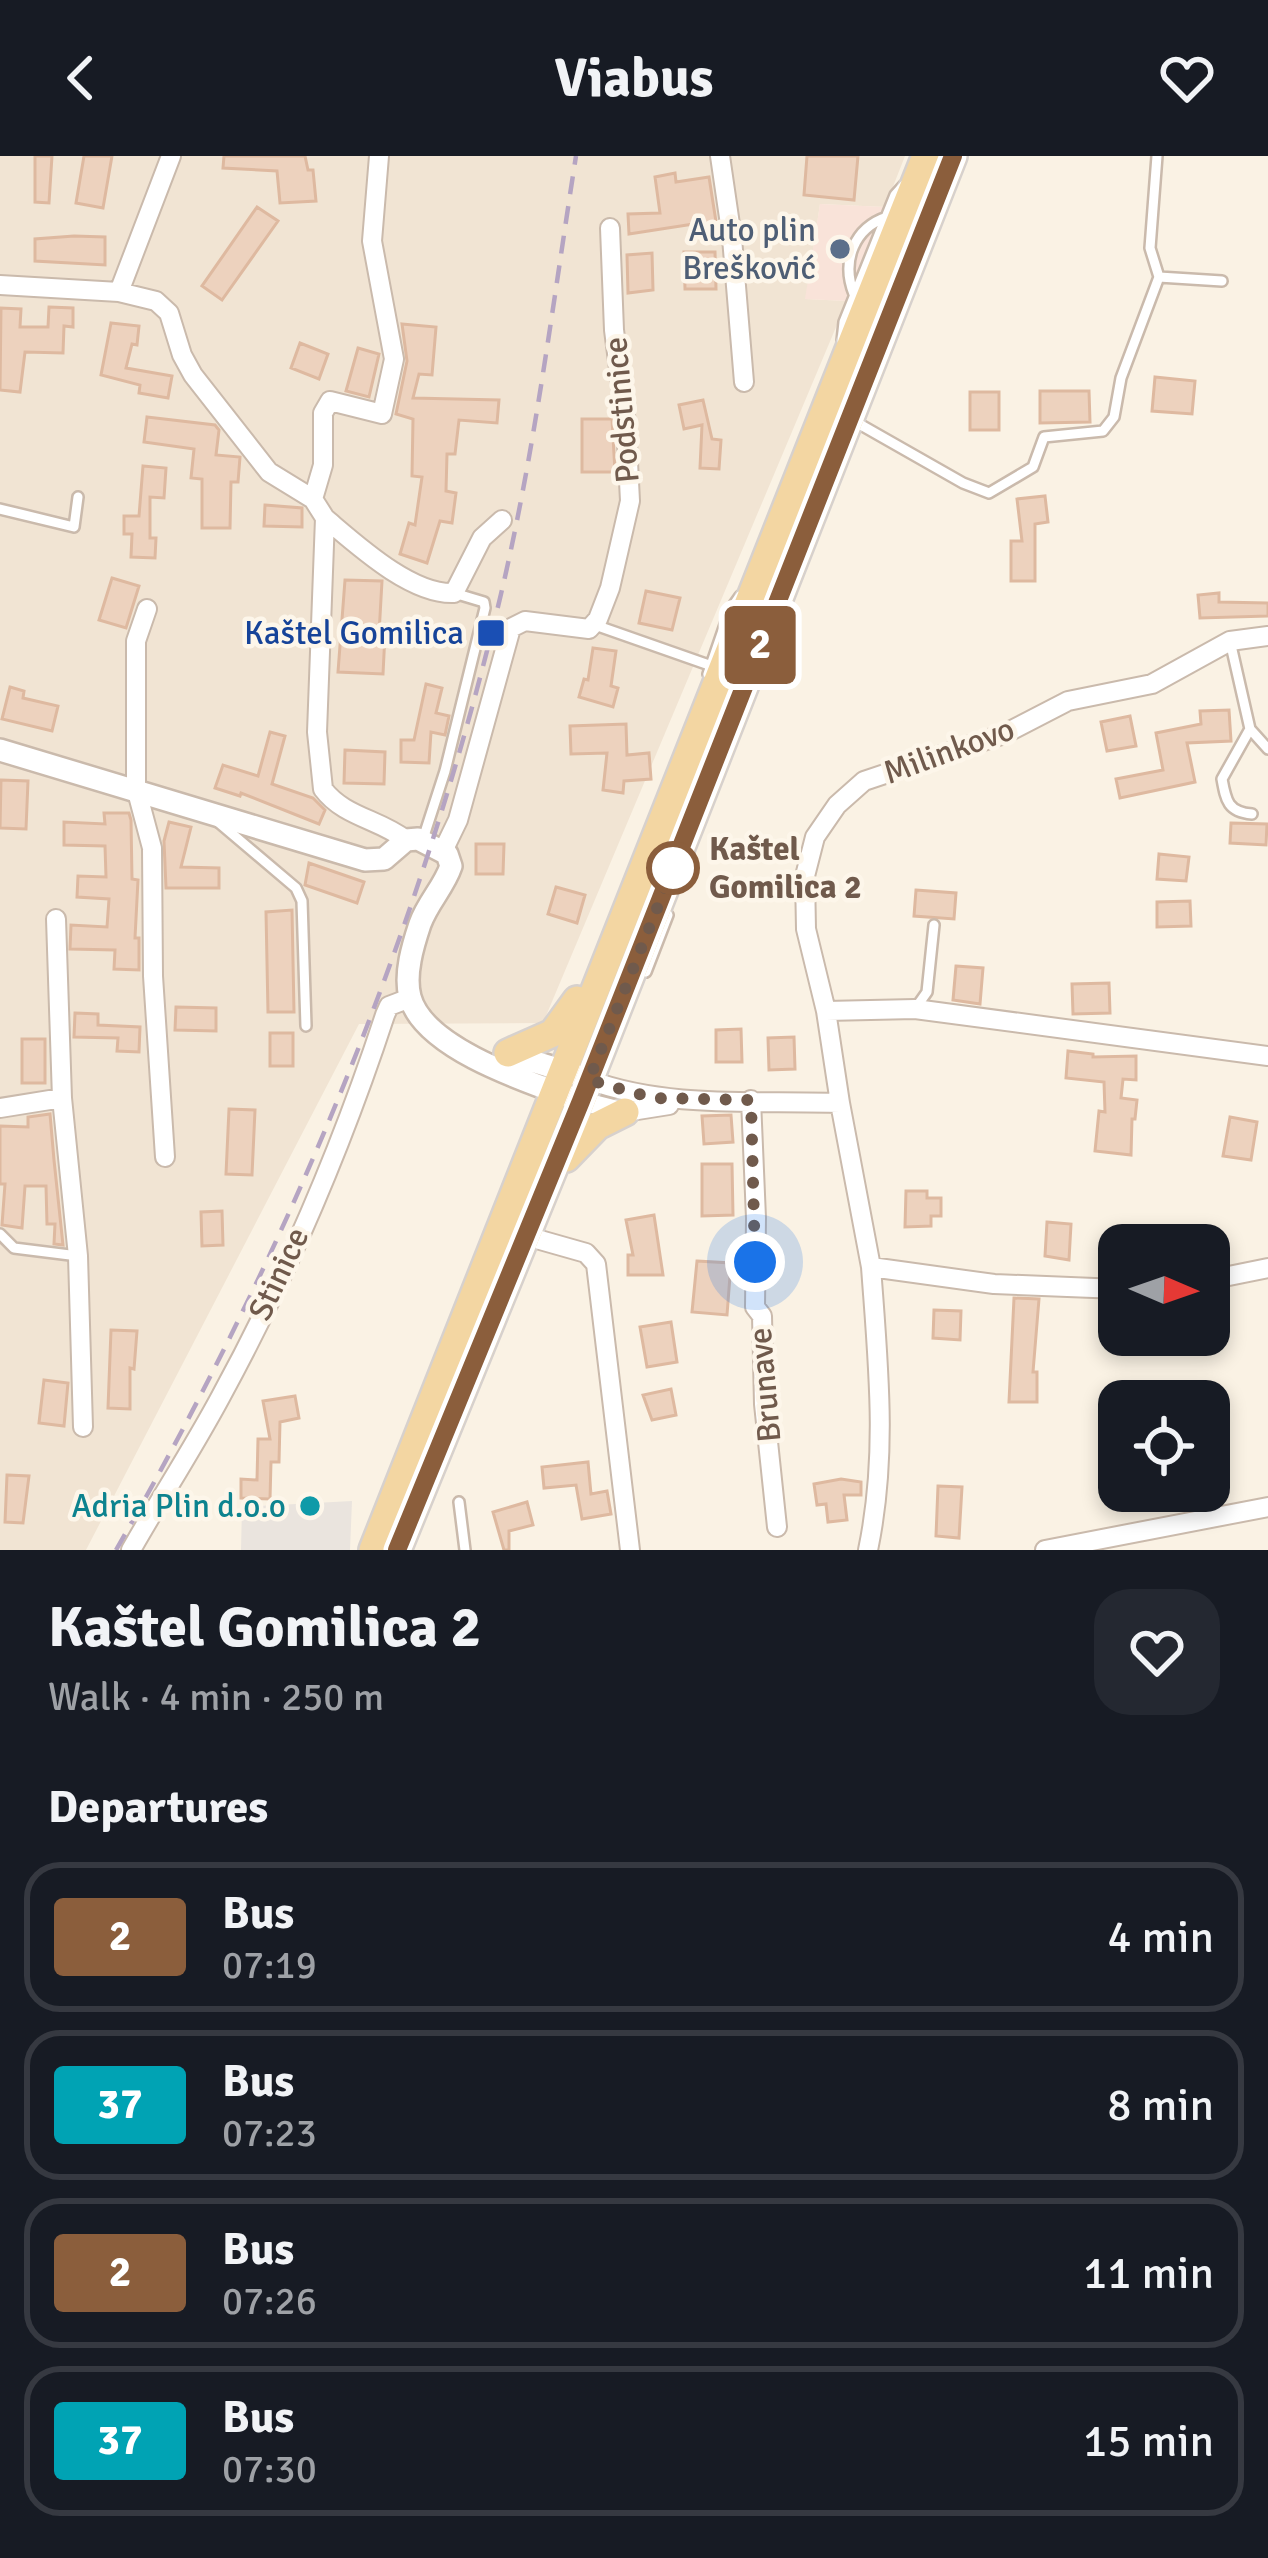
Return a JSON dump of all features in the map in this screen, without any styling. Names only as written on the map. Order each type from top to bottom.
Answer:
[{"type":"main road","points":[[373,1550],[754,585],[953,156]]},
{"type":"main road","points":[[397,1550],[585,1090],[826,476],[857,362],[924,163]]},
{"type":"main road","points":[[508,1053],[553,1033],[597,980]]},
{"type":"main road","points":[[551,1175],[597,1126],[626,1112]]},
{"type":"street","points":[[119,292],[171,156]]},
{"type":"street","points":[[314,499],[323,464],[323,413],[329,401],[382,414],[394,359],[372,241],[380,156]]},
{"type":"street","points":[[721,156],[744,382]]},
{"type":"street","name":"Podstinice","points":[[595,625],[610,588],[630,501],[610,228]]},
{"type":"street","points":[[0,285],[119,292],[156,301],[169,313],[182,355],[194,375],[268,472],[314,499],[325,518],[367,554],[433,592],[454,593],[482,538],[502,520]]},
{"type":"street","points":[[325,518],[317,732],[323,789],[344,810],[451,859],[420,925],[408,978],[410,998],[425,1025],[453,1044],[585,1090],[626,1112],[686,1101]]},
{"type":"street","points":[[147,609],[136,641],[136,788],[152,848],[153,976],[165,1156]]},
{"type":"street","points":[[0,750],[365,860],[384,859],[424,844],[458,820],[511,628],[525,621],[589,629],[595,625]]},
{"type":"street","name":"Milinkovo","points":[[868,1550],[878,1501],[882,1425],[872,1267],[826,1011],[806,929],[806,876],[815,837],[837,805],[864,781],[1004,734],[1068,701],[1152,684],[1230,641],[1268,636]]},
{"type":"street","points":[[56,919],[62,1098],[78,1256],[82,1427]]},
{"type":"street","name":"Stinice","points":[[130,1550],[221,1397],[269,1297],[353,1113],[389,1006],[410,998]]},
{"type":"street","points":[[826,1011],[915,1009],[1268,1056]]},
{"type":"street","points":[[453,1044],[508,1053],[557,1080]]},
{"type":"street","points":[[585,1090],[686,1101],[839,1103]]},
{"type":"street","points":[[0,1108],[62,1098]]},
{"type":"street","name":"Brunave","points":[[751,1100],[754,1307],[762,1316],[764,1404],[777,1527]]},
{"type":"street","points":[[526,1236],[586,1253],[596,1264],[631,1550]]},
{"type":"street","points":[[872,1267],[994,1284],[1098,1288]]},
{"type":"street","points":[[1230,1276],[1268,1268]]},
{"type":"street","points":[[1048,1550],[1268,1507]]},
{"type":"lane","points":[[861,425],[989,493],[1033,467],[1043,437],[1103,431],[1114,417],[1121,378],[1159,277],[1150,248],[1157,156]]},
{"type":"lane","points":[[826,476],[847,455],[869,404],[857,362],[842,333],[896,195],[924,163]]},
{"type":"lane","points":[[855,296],[849,265],[853,248],[862,229],[887,217]]},
{"type":"lane","points":[[1159,277],[1222,281]]},
{"type":"lane","points":[[0,509],[74,526],[78,497]]},
{"type":"lane","points":[[710,695],[710,665],[730,610],[754,585]]},
{"type":"lane","points":[[424,844],[484,608],[478,598],[454,593]]},
{"type":"lane","points":[[595,625],[710,665]]},
{"type":"lane","points":[[1230,641],[1250,729],[1268,749]]},
{"type":"lane","points":[[1250,729],[1222,779],[1226,803],[1238,813],[1252,814]]},
{"type":"lane","points":[[211,812],[296,888],[302,901],[306,1027]]},
{"type":"lane","points":[[915,1009],[927,992],[934,925]]},
{"type":"lane","points":[[0,1234],[14,1248],[78,1256]]},
{"type":"lane","points":[[459,1502],[465,1550]]},
{"type":"shaded area","points":[[0,156],[905,156],[885,207],[820,204],[806,299],[847,301],[543,1023],[359,1024],[86,1550],[0,1550]]},
{"type":"shaded area","points":[[820,204],[885,207],[847,301],[805,299]]},
{"type":"shaded area","points":[[352,1501],[350,1550],[241,1550],[242,1507]]},
{"type":"building","points":[[35,156],[52,156],[49,203],[35,202]]},
{"type":"building","points":[[84,156],[112,156],[103,208],[76,203]]},
{"type":"building","points":[[224,156],[305,156],[308,170],[313,170],[316,201],[280,203],[277,171],[223,168]]},
{"type":"building","points":[[807,156],[858,156],[854,200],[804,195]]},
{"type":"building","points":[[675,173],[676,182],[709,177],[717,228],[701,231],[700,223],[629,234],[628,214],[660,213],[655,177]]},
{"type":"building","points":[[257,207],[278,221],[222,300],[202,286]]},
{"type":"building","points":[[105,237],[105,265],[35,261],[35,239]]},
{"type":"building","points":[[684,252],[715,252],[716,289],[685,289]]},
{"type":"building","points":[[652,253],[653,290],[628,293],[627,255]]},
{"type":"building","points":[[49,307],[73,308],[73,327],[64,326],[63,353],[25,352],[20,392],[0,390],[1,308],[21,309],[20,327],[48,327]]},
{"type":"building","points":[[111,323],[139,326],[137,345],[132,344],[126,368],[172,376],[168,398],[139,393],[140,385],[101,375]]},
{"type":"building","points":[[402,324],[436,327],[432,375],[419,374],[413,398],[499,400],[497,423],[459,420],[455,454],[447,454],[446,491],[456,493],[452,523],[440,521],[427,563],[400,554],[409,523],[415,525],[422,477],[412,476],[413,419],[396,414],[407,361]]},
{"type":"building","points":[[300,343],[328,354],[319,379],[291,368]]},
{"type":"building","points":[[358,348],[379,354],[369,397],[346,391]]},
{"type":"building","points":[[1155,377],[1195,381],[1192,414],[1152,411]]},
{"type":"building","points":[[1040,391],[1089,391],[1090,422],[1040,423]]},
{"type":"building","points":[[970,392],[999,392],[999,430],[970,430]]},
{"type":"building","points":[[703,400],[712,439],[721,440],[719,469],[700,468],[702,425],[684,429],[679,405]]},
{"type":"building","points":[[147,417],[215,425],[219,430],[216,455],[240,457],[238,482],[231,482],[230,528],[202,528],[202,479],[191,478],[194,449],[144,442]]},
{"type":"building","points":[[582,419],[612,419],[615,472],[582,472]]},
{"type":"building","points":[[143,466],[166,468],[164,498],[150,497],[155,558],[131,557],[132,534],[124,534],[124,516],[139,516]]},
{"type":"building","points":[[1045,496],[1048,522],[1035,524],[1035,581],[1011,581],[1011,541],[1022,541],[1017,499]]},
{"type":"building","points":[[265,505],[302,508],[302,527],[264,526]]},
{"type":"building","points":[[112,578],[139,586],[126,628],[99,620]]},
{"type":"building","points":[[345,580],[382,581],[383,674],[338,672]]},
{"type":"building","points":[[646,591],[680,598],[672,630],[639,623]]},
{"type":"building","points":[[1219,593],[1219,602],[1268,603],[1268,616],[1200,618],[1198,595]]},
{"type":"building","points":[[593,648],[616,651],[611,686],[618,688],[613,707],[579,697],[584,679],[588,680]]},
{"type":"building","points":[[426,684],[442,688],[436,713],[449,716],[445,735],[431,732],[429,763],[401,762],[401,740],[414,740]]},
{"type":"building","points":[[10,687],[24,691],[23,698],[58,706],[52,731],[2,719]]},
{"type":"building","points":[[1229,710],[1231,741],[1187,743],[1195,782],[1120,798],[1116,779],[1163,770],[1156,733],[1201,724],[1200,711]]},
{"type":"building","points":[[1130,716],[1136,746],[1107,751],[1101,722]]},
{"type":"building","points":[[626,724],[627,755],[649,753],[651,779],[624,781],[623,793],[603,790],[607,753],[571,754],[570,726]]},
{"type":"building","points":[[270,732],[285,736],[272,784],[313,798],[325,810],[319,824],[241,793],[215,788],[223,765],[258,776]]},
{"type":"building","points":[[345,750],[385,752],[384,784],[344,783]]},
{"type":"building","points":[[1,780],[28,781],[26,829],[0,828]]},
{"type":"building","points":[[104,813],[129,813],[131,820],[132,879],[138,880],[135,938],[139,938],[139,970],[114,969],[115,950],[70,949],[71,925],[107,927],[109,899],[77,897],[78,876],[106,877],[105,846],[64,845],[64,822],[105,824]]},
{"type":"building","points":[[169,822],[191,827],[181,867],[219,868],[219,888],[166,888],[164,841]]},
{"type":"building","points":[[1231,823],[1267,824],[1266,845],[1230,843]]},
{"type":"building","points":[[476,844],[504,844],[503,874],[476,874]]},
{"type":"building","points":[[1159,854],[1189,857],[1186,881],[1157,879]]},
{"type":"building","points":[[309,863],[364,882],[357,903],[305,885]]},
{"type":"building","points":[[556,887],[585,895],[577,923],[548,914]]},
{"type":"building","points":[[916,890],[956,893],[954,919],[914,916]]},
{"type":"building","points":[[1190,901],[1191,926],[1157,927],[1157,902]]},
{"type":"building","points":[[292,910],[294,1012],[268,1012],[266,912]]},
{"type":"building","points":[[956,966],[983,968],[980,1004],[953,1000]]},
{"type":"building","points":[[1109,983],[1110,1013],[1073,1014],[1072,984]]},
{"type":"building","points":[[176,1007],[216,1008],[216,1031],[175,1030]]},
{"type":"building","points":[[75,1013],[98,1014],[98,1025],[140,1027],[139,1052],[117,1051],[118,1038],[74,1037]]},
{"type":"building","points":[[741,1029],[742,1062],[716,1062],[716,1030]]},
{"type":"building","points":[[270,1033],[293,1033],[293,1066],[270,1066]]},
{"type":"building","points":[[794,1037],[795,1069],[769,1070],[768,1038]]},
{"type":"building","points":[[22,1039],[45,1039],[45,1083],[22,1083]]},
{"type":"building","points":[[1068,1051],[1093,1057],[1136,1056],[1136,1080],[1123,1079],[1121,1098],[1137,1100],[1131,1155],[1095,1151],[1099,1111],[1105,1112],[1104,1082],[1066,1078]]},
{"type":"building","points":[[229,1109],[255,1110],[252,1175],[226,1174]]},
{"type":"building","points":[[50,1114],[63,1245],[54,1244],[55,1224],[47,1224],[46,1186],[25,1186],[22,1228],[2,1225],[5,1184],[0,1184],[0,1126],[28,1127],[28,1117]]},
{"type":"building","points":[[731,1115],[733,1142],[704,1144],[702,1116]]},
{"type":"building","points":[[1230,1117],[1257,1122],[1251,1160],[1223,1156]]},
{"type":"building","points":[[702,1164],[732,1164],[733,1215],[702,1216]]},
{"type":"building","points":[[906,1191],[927,1191],[927,1198],[941,1198],[941,1216],[931,1216],[931,1226],[905,1227]]},
{"type":"building","points":[[222,1211],[223,1245],[202,1246],[201,1212]]},
{"type":"building","points":[[654,1215],[663,1275],[628,1275],[628,1255],[633,1255],[626,1220]]},
{"type":"building","points":[[1047,1222],[1071,1224],[1069,1260],[1045,1256]]},
{"type":"building","points":[[697,1261],[731,1263],[727,1315],[692,1312]]},
{"type":"building","points":[[1014,1298],[1039,1299],[1033,1372],[1037,1372],[1037,1402],[1009,1402]]},
{"type":"building","points":[[934,1310],[961,1311],[960,1340],[933,1338]]},
{"type":"building","points":[[671,1322],[677,1362],[647,1367],[640,1327]]},
{"type":"building","points":[[111,1330],[137,1331],[134,1369],[130,1368],[130,1409],[108,1408]]},
{"type":"building","points":[[44,1380],[68,1383],[64,1426],[39,1423]]},
{"type":"building","points":[[671,1389],[676,1415],[652,1420],[643,1395]]},
{"type":"building","points":[[295,1396],[299,1418],[280,1422],[279,1462],[271,1462],[270,1499],[241,1498],[241,1479],[257,1480],[258,1439],[270,1439],[263,1401]]},
{"type":"building","points":[[588,1462],[591,1494],[607,1491],[611,1514],[582,1519],[576,1485],[544,1488],[542,1467]]},
{"type":"building","points":[[7,1475],[29,1476],[23,1523],[5,1522]]},
{"type":"building","points":[[841,1479],[861,1482],[861,1495],[844,1495],[847,1520],[828,1522],[826,1504],[817,1505],[814,1484]]},
{"type":"building","points":[[938,1486],[962,1487],[959,1538],[936,1536]]},
{"type":"building","points":[[527,1502],[533,1525],[509,1531],[509,1550],[504,1550],[493,1512]]},
{"type":"railway","points":[[116,1550],[238,1321],[293,1204],[390,966],[431,844],[469,720],[513,540],[576,156]]},
{"type":"bus line","name":"2","points":[[397,1550],[581,1101],[953,156]]},
{"type":"place","name":"Auto plin Brešković","points":[[840,249]]},
{"type":"place","name":"Kaštel Gomilica","points":[[491,633]]},
{"type":"place","name":"Kaštel Gomilica 2","points":[[673,868]]},
{"type":"place","name":"Adria Plin d.o.o","points":[[310,1506]]},
{"type":"route","points":[[673,868],[589,1080],[653,1098],[751,1100],[755,1262]]}]
